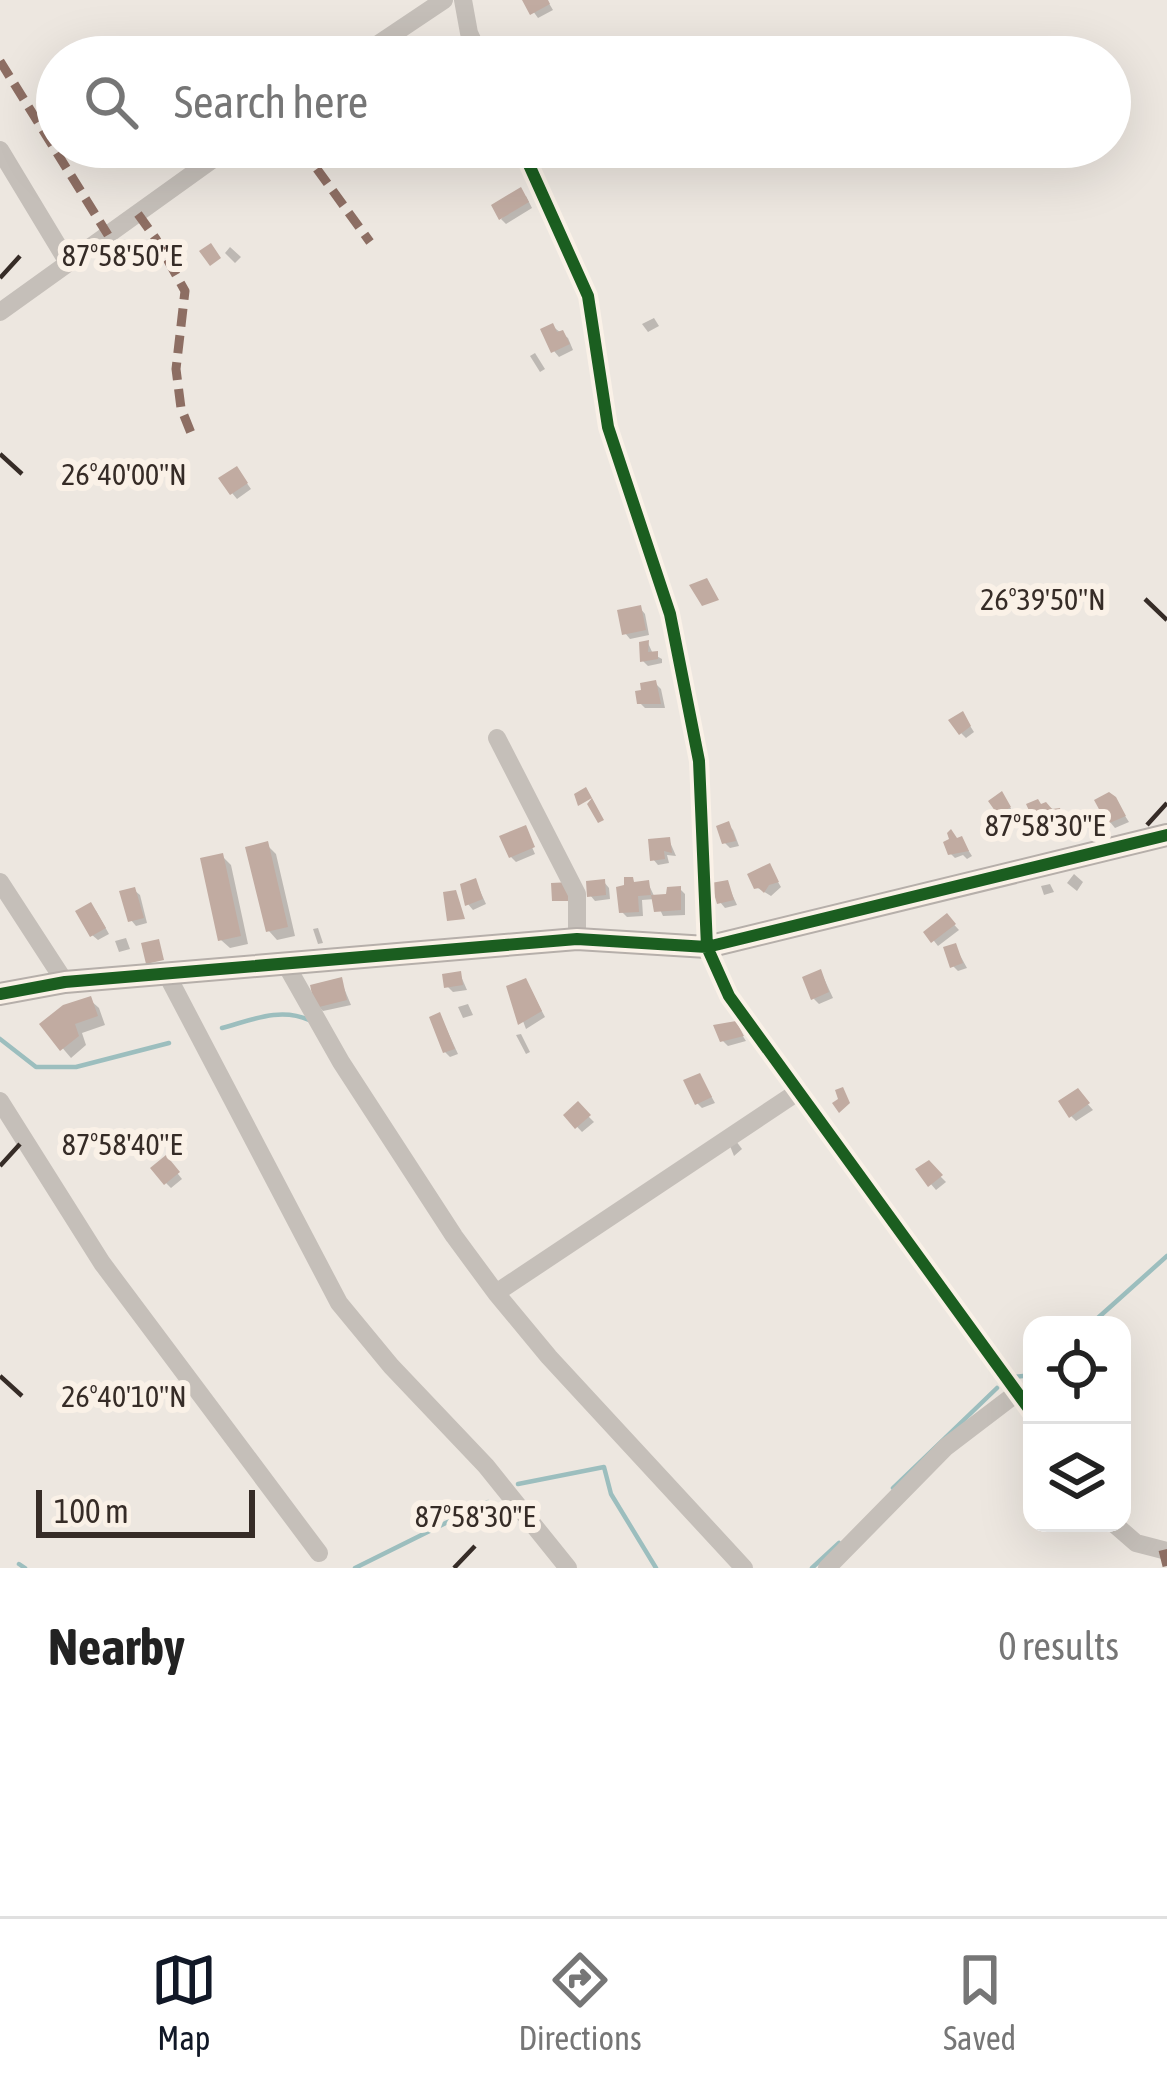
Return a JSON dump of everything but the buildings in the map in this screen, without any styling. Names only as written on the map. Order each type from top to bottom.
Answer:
[{"type":"street","points":[[390,36],[444,0]]},
{"type":"street","points":[[464,0],[470,36]]},
{"type":"street","points":[[0,150],[67,262]]},
{"type":"street","points":[[0,312],[200,168]]},
{"type":"street","points":[[530,168],[588,296],[608,428],[670,614],[699,760],[707,947],[729,996],[1023,1401]]},
{"type":"street","points":[[497,738],[577,894],[577,938]]},
{"type":"street","points":[[0,994],[64,982],[577,938],[707,947],[1167,835]]},
{"type":"street","points":[[0,882],[64,982]]},
{"type":"street","points":[[285,963],[340,1062],[496,1293],[744,1568]]},
{"type":"street","points":[[166,973],[340,1303],[391,1366],[486,1466],[568,1568]]},
{"type":"street","points":[[496,1293],[799,1091]]},
{"type":"street","points":[[0,1101],[102,1263],[319,1553]]},
{"type":"street","points":[[827,1568],[946,1447],[1017,1393]]},
{"type":"street","points":[[1123,1532],[1136,1544],[1167,1551]]},
{"type":"waterway","points":[[222,1028],[277,1015],[309,1020]]},
{"type":"waterway","points":[[0,1039],[36,1067],[76,1067],[169,1043]]},
{"type":"waterway","points":[[1100,1316],[1167,1256]]},
{"type":"waterway","points":[[1013,1377],[1023,1376]]},
{"type":"waterway","points":[[893,1488],[997,1388]]},
{"type":"waterway","points":[[518,1484],[604,1467],[611,1494],[656,1568]]},
{"type":"waterway","points":[[355,1568],[488,1502]]},
{"type":"waterway","points":[[812,1568],[839,1543]]},
{"type":"waterway","points":[[19,1564],[25,1568]]},
{"type":"marked path","points":[[0,61],[36,119]]},
{"type":"marked path","points":[[66,168],[108,235]]},
{"type":"marked path","points":[[316,168],[370,242]]},
{"type":"marked path","points":[[138,214],[185,291],[176,369],[181,408],[193,438]]},
{"type":"marked path","points":[[1163,1550],[1167,1566]]},
{"type":"cycle path","points":[[530,168],[588,296],[608,427],[670,614],[699,761],[707,947],[729,996],[1023,1401]]},
{"type":"cycle path","points":[[0,994],[65,982],[577,939],[707,947],[1167,835]]}]
